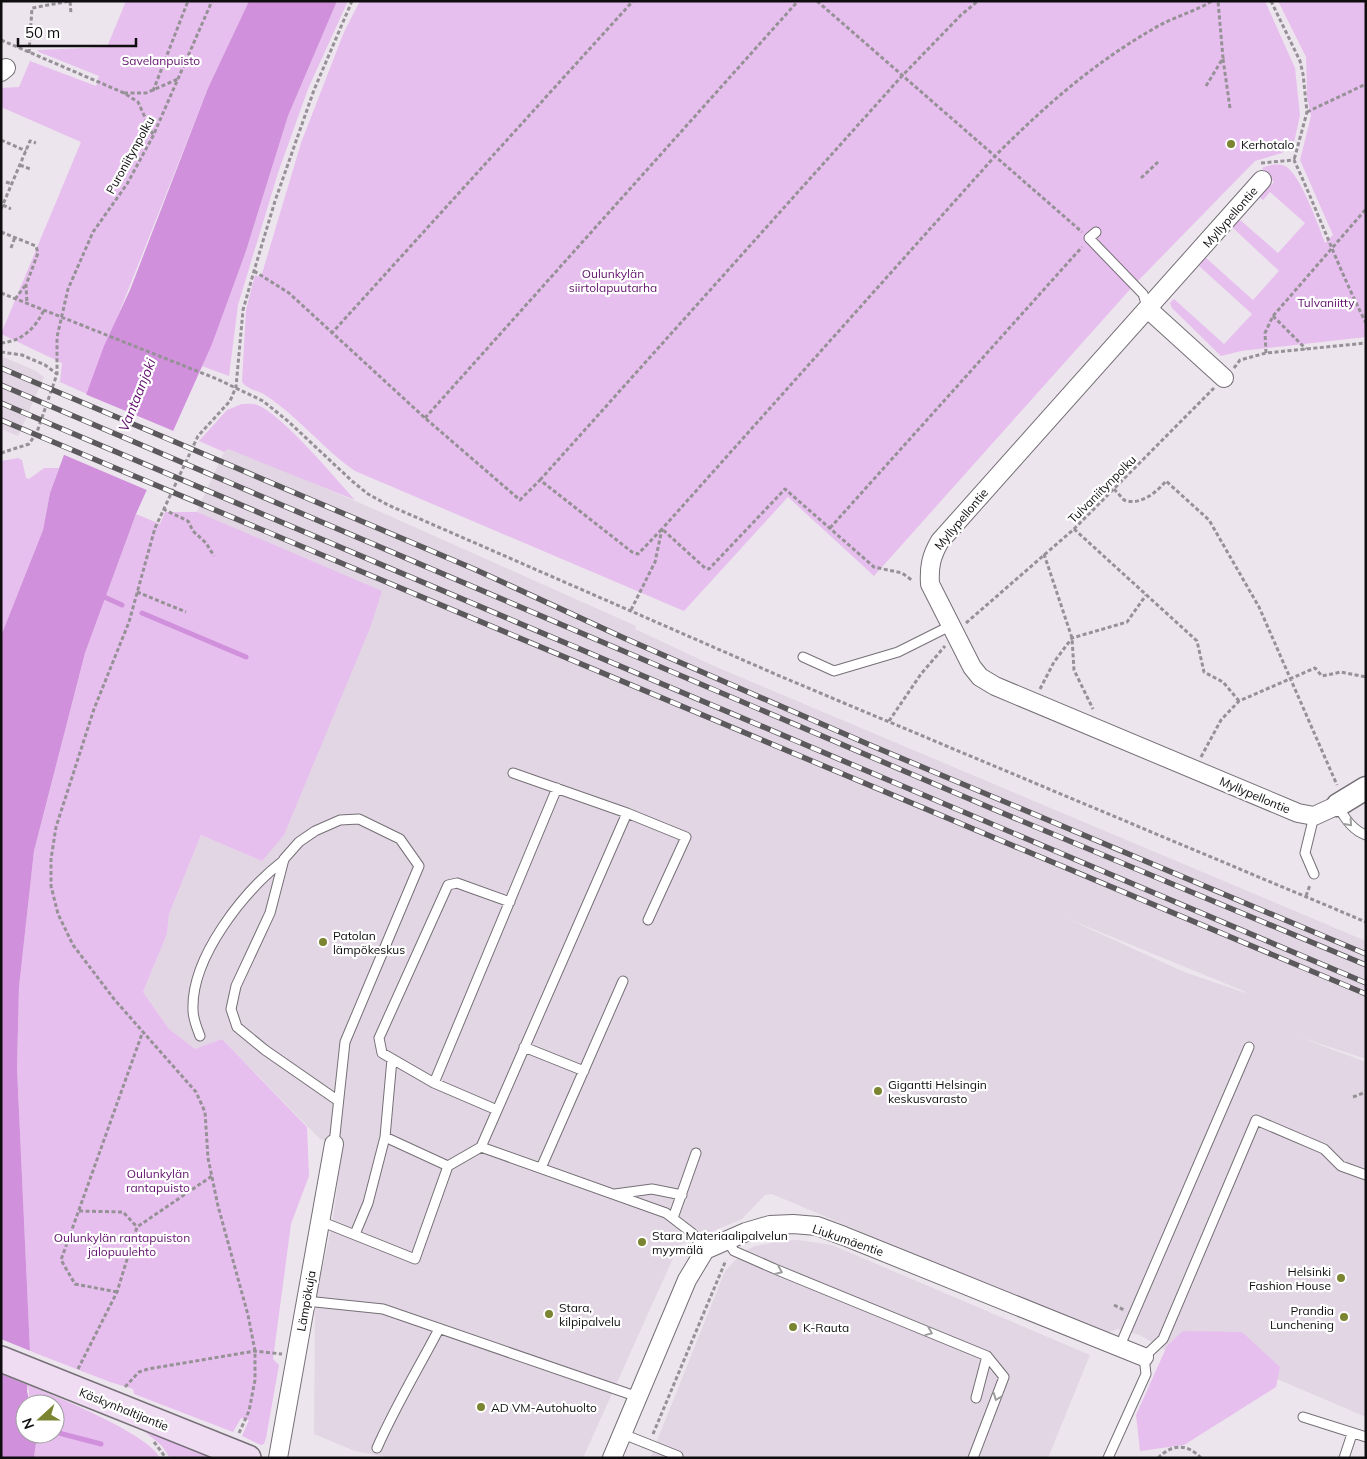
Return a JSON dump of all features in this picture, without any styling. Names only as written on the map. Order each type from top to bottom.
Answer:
[{"type":"main road","name":"Käskynhaltijantie","points":[[1,1359],[64,1378],[242,1447]]},
{"type":"street","name":"Myllypellontie","points":[[1262,180],[957,522],[932,553],[929,570],[930,584],[952,631],[972,667],[980,677],[995,686],[1283,807],[1307,816],[1314,816]]},
{"type":"street","points":[[1148,309],[1224,378]]},
{"type":"street","points":[[1314,816],[1338,796],[1366,788]]},
{"type":"street","name":"Lämpökuja","points":[[278,1458],[334,1144]]},
{"type":"street","name":"Liukumäentie","points":[[704,1250],[770,1225],[818,1226],[1144,1357]]},
{"type":"street","points":[[612,1458],[687,1280],[704,1250]]},
{"type":"lane","points":[[1092,235],[1143,294],[1148,309]]},
{"type":"lane","points":[[803,657],[834,671],[898,652],[952,631]]},
{"type":"lane","points":[[514,773],[627,813],[686,837],[648,920]]},
{"type":"lane","points":[[434,1083],[557,788]]},
{"type":"lane","points":[[1338,796],[1348,823],[1359,833],[1366,835]]},
{"type":"lane","points":[[320,1221],[415,1259],[448,1166],[481,1147],[627,813]]},
{"type":"lane","points":[[1314,816],[1305,853],[1314,874]]},
{"type":"lane","points":[[200,1036],[193,1011],[194,991],[202,963],[221,931],[262,877],[284,860],[299,842],[340,820],[359,819],[400,838],[419,866],[345,1042],[337,1100],[334,1144]]},
{"type":"lane","points":[[284,860],[270,913],[236,986],[231,1009],[237,1027],[265,1050],[337,1100]]},
{"type":"lane","points":[[497,1110],[434,1083],[382,1053],[379,1038],[448,885],[457,882],[510,902]]},
{"type":"lane","points":[[541,1168],[623,981]]},
{"type":"lane","points":[[524,1047],[584,1071]]},
{"type":"lane","points":[[1119,1348],[1249,1047]]},
{"type":"lane","points":[[355,1234],[368,1204],[385,1137],[392,1059]]},
{"type":"lane","points":[[1108,1458],[1146,1374],[1144,1357],[1163,1339],[1256,1120],[1324,1149],[1341,1166],[1366,1175]]},
{"type":"lane","points":[[385,1137],[448,1166]]},
{"type":"lane","points":[[481,1147],[666,1213],[692,1233],[704,1250]]},
{"type":"lane","points":[[673,1218],[696,1153]]},
{"type":"lane","points":[[614,1194],[652,1188],[682,1194]]},
{"type":"lane","points":[[727,1240],[734,1251],[758,1262],[987,1356],[1004,1377],[973,1458]]},
{"type":"lane","points":[[306,1301],[383,1310],[638,1397]]},
{"type":"lane","points":[[377,1448],[393,1412],[404,1397],[439,1329]]},
{"type":"lane","points":[[976,1398],[987,1356]]},
{"type":"lane","points":[[1303,1417],[1366,1437]]},
{"type":"lane","points":[[623,1434],[678,1456]]},
{"type":"lane","points":[[1344,1458],[1352,1434]]},
{"type":"path","points":[[29,53],[32,8],[47,3],[70,1],[71,14]]},
{"type":"path","points":[[152,90],[188,1]]},
{"type":"path","name":"Puroniitynpolku","points":[[1,453],[30,444],[37,432],[57,374],[57,337],[68,289],[93,232],[127,184],[153,136],[212,1]]},
{"type":"path","points":[[242,1447],[255,1380],[255,1351],[248,1315],[212,1176],[206,1119],[201,1103],[196,1092],[114,999],[74,945],[58,914],[51,886],[52,859],[56,827],[94,709],[128,622],[154,528],[198,436],[230,401],[236,387],[243,310],[275,201],[314,90],[352,1]]},
{"type":"path","points":[[331,334],[633,1]]},
{"type":"path","points":[[425,418],[798,1]]},
{"type":"path","points":[[817,1],[901,76],[1092,235],[830,528]]},
{"type":"path","points":[[254,271],[284,290],[425,418],[520,500],[540,480],[901,76],[961,15],[978,1]]},
{"type":"path","points":[[540,480],[632,552],[638,554],[996,155],[1045,106],[1088,72],[1162,24],[1212,1]]},
{"type":"path","points":[[1218,1],[1222,58],[1230,108]]},
{"type":"path","points":[[1271,1],[1300,60],[1306,112],[1294,160],[1332,246],[1344,280],[1366,323]]},
{"type":"path","points":[[1,40],[124,93],[138,102],[153,136]]},
{"type":"path","points":[[1206,86],[1222,58]]},
{"type":"path","points":[[124,93],[146,93],[178,79]]},
{"type":"path","points":[[1306,112],[1366,84]]},
{"type":"path","points":[[1,140],[26,151]]},
{"type":"path","points":[[11,209],[2,207],[30,141],[36,144]]},
{"type":"path","points":[[1262,180],[1254,172],[1260,163],[1294,160]]},
{"type":"path","points":[[1142,178],[1158,162]]},
{"type":"path","points":[[20,165],[30,169]]},
{"type":"path","points":[[6,182],[12,184]]},
{"type":"path","points":[[1266,353],[1265,332],[1273,316],[1366,208]]},
{"type":"path","points":[[1,232],[36,246],[38,253],[26,286],[15,299]]},
{"type":"path","points":[[11,248],[16,237]]},
{"type":"path","points":[[26,286],[27,304]]},
{"type":"path","points":[[1,293],[75,320],[236,387],[263,401],[289,422],[368,494],[889,721],[1366,922]]},
{"type":"path","points":[[1,343],[10,342],[35,327],[44,310]]},
{"type":"path","points":[[1273,316],[1306,349]]},
{"type":"path","name":"Tulvaniitynpolku","points":[[889,721],[952,631],[1074,529],[1240,360],[1266,353],[1366,343]]},
{"type":"path","points":[[1,352],[9,355],[22,355],[45,365],[57,374]]},
{"type":"path","points":[[1114,488],[1124,500],[1137,502],[1160,489],[1166,481],[1209,520],[1259,607],[1338,796]]},
{"type":"path","points":[[662,529],[705,568],[709,569],[785,489],[874,566],[902,573],[913,580]]},
{"type":"path","points":[[163,509],[188,522],[193,531],[206,543],[214,556]]},
{"type":"path","points":[[631,610],[655,562],[662,529]]},
{"type":"path","points":[[1074,529],[1197,641],[1204,672],[1223,682],[1239,701]]},
{"type":"path","points":[[1044,554],[1072,638],[1074,670],[1095,714]]},
{"type":"path","points":[[137,592],[186,612]]},
{"type":"path","points":[[1040,690],[1054,662],[1072,638],[1127,622],[1146,595]]},
{"type":"path","points":[[1201,757],[1221,720],[1239,701],[1315,668],[1322,676],[1341,672],[1366,676]]},
{"type":"path","points":[[117,1292],[75,1284],[62,1260],[143,1031]]},
{"type":"path","points":[[1353,1097],[1366,1092]]},
{"type":"path","points":[[64,1378],[117,1292],[137,1228],[212,1176]]},
{"type":"path","points":[[79,1211],[123,1212],[137,1228]]},
{"type":"path","points":[[649,1444],[726,1260],[727,1240]]},
{"type":"path","points":[[120,1393],[139,1372],[148,1369],[255,1351],[295,1356]]},
{"type":"path","points":[[1158,1458],[1166,1450],[1176,1446],[1191,1450],[1201,1458]]},
{"type":"shaded area","points":[[1,356],[36,371],[44,377],[18,436],[1,429]]},
{"type":"shaded area","points":[[228,449],[264,462],[636,626],[635,629],[714,666],[1366,941],[1366,1059],[1299,1037],[1366,1062],[1366,1417],[1181,1338],[1168,1352],[1140,1335],[1118,1329],[1102,1334],[772,1194],[765,1195],[742,1219],[679,1245],[583,1458],[391,1458],[355,1451],[314,1434],[315,1301],[332,1225],[343,1146],[320,1139],[222,1039],[196,1050],[179,1038],[169,1029],[143,992],[167,934],[169,914],[201,835],[262,861],[193,553],[197,511],[224,452]],"holes":[[[1066,918],[1246,992],[1184,972]]]},
{"type":"shaded area","points":[[798,1240],[832,1245],[1090,1355],[1048,1458],[650,1458],[725,1271],[743,1252],[755,1246]]},
{"type":"green space","name":"Savelanpuisto","points":[[126,1],[249,1],[208,88],[87,394],[60,382],[62,363],[1,334],[81,142],[1,107],[1,88],[19,87],[30,61],[96,86],[99,76],[37,50],[107,47]]},
{"type":"green space","points":[[337,1],[348,1],[308,89],[278,173],[238,305],[229,376],[202,366],[246,251],[288,116]]},
{"type":"green space","name":"Oulunkylän siirtolapuutarha","points":[[360,1],[1265,1],[1295,68],[1300,115],[1294,143],[1282,153],[1255,161],[1133,286],[874,576],[788,497],[684,611],[355,471],[277,404],[265,395],[247,387],[242,382],[246,310],[255,275],[261,277],[301,143],[344,32]]},
{"type":"green space","name":"Tulvaniitty","points":[[1278,1],[1366,1],[1366,337],[1241,351],[1221,356],[1172,308],[1170,303],[1174,299],[1224,344],[1252,314],[1198,265],[1205,257],[1253,300],[1279,271],[1232,227],[1239,219],[1278,253],[1305,223],[1270,192],[1263,200],[1259,197],[1274,182],[1262,168],[1270,165],[1279,165],[1285,166],[1291,171],[1303,189],[1325,243],[1333,235],[1300,160],[1311,116],[1307,97],[1306,57]]},
{"type":"green space","points":[[242,404],[257,405],[280,421],[294,433],[355,500],[228,449],[224,452],[199,441],[227,410]]},
{"type":"green space","points":[[18,458],[22,460],[26,478],[29,479],[44,468],[59,468],[50,493],[43,530],[1,636],[1,461]]},
{"type":"green space","name":"Oulunkylän rantapuisto","points":[[165,512],[197,512],[382,591],[370,628],[284,835],[262,861],[201,835],[169,914],[167,934],[143,992],[169,1029],[195,1049],[222,1039],[307,1127],[309,1176],[291,1224],[273,1359],[279,1365],[266,1438],[264,1444],[261,1445],[242,1436],[249,1420],[241,1418],[233,1432],[134,1394],[133,1389],[30,1351],[17,1068],[19,987],[34,851],[85,653],[136,514],[160,524]]},
{"type":"green space","points":[[1183,1331],[1242,1332],[1280,1367],[1276,1387],[1184,1445],[1140,1451],[1136,1415],[1167,1346]]},
{"type":"green space","points":[[28,1385],[49,1394],[29,1394]]},
{"type":"green space","points":[[65,1401],[121,1427],[152,1448],[160,1458],[34,1458],[36,1444],[65,1444]]},
{"type":"green space","points":[[138,1426],[209,1457],[170,1458],[162,1446]]},
{"type":"water","name":"Vantaanjoki","points":[[249,1],[337,1],[288,116],[246,251],[212,344],[136,514],[85,653],[34,851],[19,987],[17,1068],[30,1351],[28,1394],[15,1394],[15,1444],[36,1444],[34,1458],[1,1458],[1,636],[43,530],[50,493],[104,346],[130,290],[208,88]]},
{"type":"pier","points":[[85,394],[176,432],[149,491],[62,454]]},
{"type":"pier","points":[[1,1339],[33,1352],[30,1386],[1,1374]]},
{"type":"waterway","points":[[100,595],[122,605]]},
{"type":"waterway","points":[[142,613],[246,657]]},
{"type":"waterway","points":[[65,1435],[101,1444]]},
{"type":"railway","points":[[1,368],[474,569],[624,638],[870,745],[1366,954]]},
{"type":"railway","points":[[1,385],[993,809],[1366,965]]},
{"type":"railway","points":[[1,403],[1366,983]]},
{"type":"railway","points":[[1,420],[1366,994]]},
{"type":"place","name":"Kerhotalo","points":[[1231,144]]},
{"type":"place","name":"Patolan lämpökeskus","points":[[323,942]]},
{"type":"place","name":"Gigantti Helsingin keskusvarasto","points":[[878,1091]]},
{"type":"place","name":"Stara Materiaalipalvelun myymälä","points":[[642,1242]]},
{"type":"place","name":"Helsinki Fashion House","points":[[1341,1278]]},
{"type":"place","name":"Stara, kilpipalvelu","points":[[549,1314]]},
{"type":"place","name":"Prandia Lunchening","points":[[1344,1317]]},
{"type":"place","name":"K-Rauta","points":[[793,1327]]},
{"type":"place","name":"AD VM-Autohuolto","points":[[481,1407]]},
{"type":"park label","name":"Oulunkylän rantapuiston jalopuulehto","points":[[122,1244]]}]
